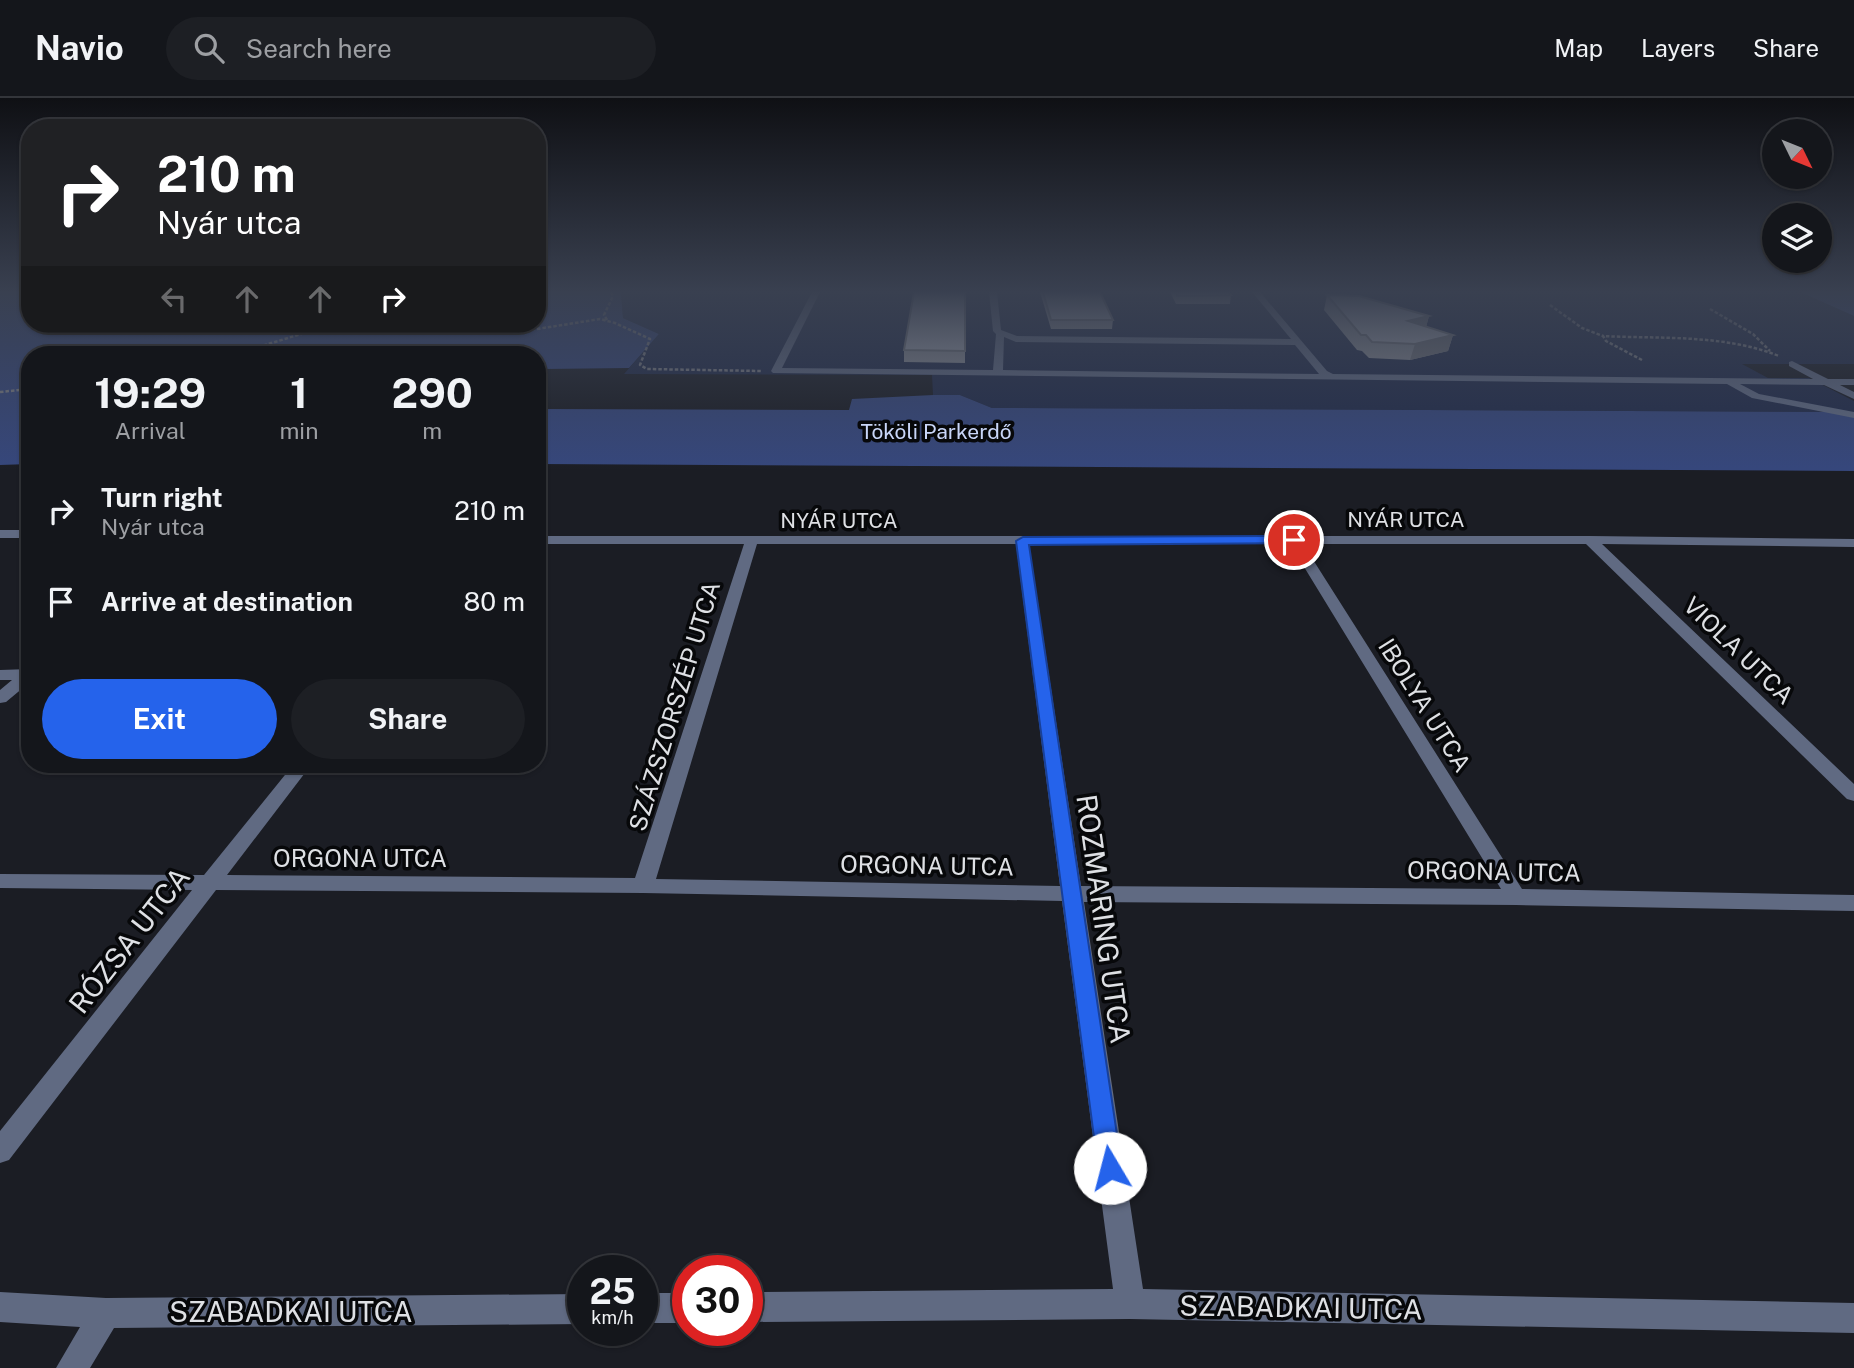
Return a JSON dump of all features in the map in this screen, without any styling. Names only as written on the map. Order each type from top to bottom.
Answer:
[{"type":"street","points":[[786,351],[776,371],[1854,382]]},
{"type":"street","points":[[998,374],[999,351]]},
{"type":"street","points":[[1306,351],[1324,373],[1332,377]]},
{"type":"street","points":[[1792,363],[1854,396]]},
{"type":"street","points":[[1728,381],[1756,396],[1854,415]]},
{"type":"street","points":[[0,534],[21,534]]},
{"type":"street","name":"NYÁR UTCA","points":[[546,540],[1590,540],[1854,543]]},
{"type":"street","name":"SZÁZSZORSZÉP UTCA","points":[[643,886],[752,540]]},
{"type":"street","name":"IBOLYA UTCA","points":[[1294,540],[1516,897]]},
{"type":"street","name":"VIOLA UTCA","points":[[1590,540],[1854,795]]},
{"type":"street","name":"ROZMARING UTCA","points":[[1023,541],[1070,894],[1130,1304]]},
{"type":"street","points":[[0,675],[21,675]]},
{"type":"street","points":[[0,698],[21,681]]},
{"type":"street","name":"RÓZSA UTCA","points":[[0,1151],[296,773]]},
{"type":"street","name":"ORGONA UTCA","points":[[0,881],[643,886],[1854,903]]},
{"type":"street","name":"SZABADKAI UTCA","points":[[763,1307],[1130,1304],[1854,1318]]},
{"type":"street","name":"SZABADKAI UTCA","points":[[0,1307],[106,1312],[567,1309]]},
{"type":"street","points":[[72,1368],[106,1312]]},
{"type":"path","points":[[644,351],[640,365],[647,369],[776,371]]},
{"type":"path","points":[[1625,351],[1642,360]]},
{"type":"path","points":[[1765,351],[1792,363]]},
{"type":"path","points":[[0,391],[21,390]]},
{"type":"shaded area","points":[[644,351],[1854,351],[1854,364],[1742,364],[1768,378],[1809,378],[1854,401],[1854,412],[992,408],[960,395],[933,395],[932,375],[624,374]]},
{"type":"green space","points":[[0,351],[21,351],[21,464],[0,465]]},
{"type":"green space","points":[[546,351],[644,351],[629,368],[546,369]]},
{"type":"green space","name":"Tököli Parkerdő","points":[[960,395],[992,408],[1854,412],[1854,471],[546,464],[546,409],[849,410],[852,399]]},
{"type":"route","points":[[1110,1168],[1023,541],[1294,540]]}]
